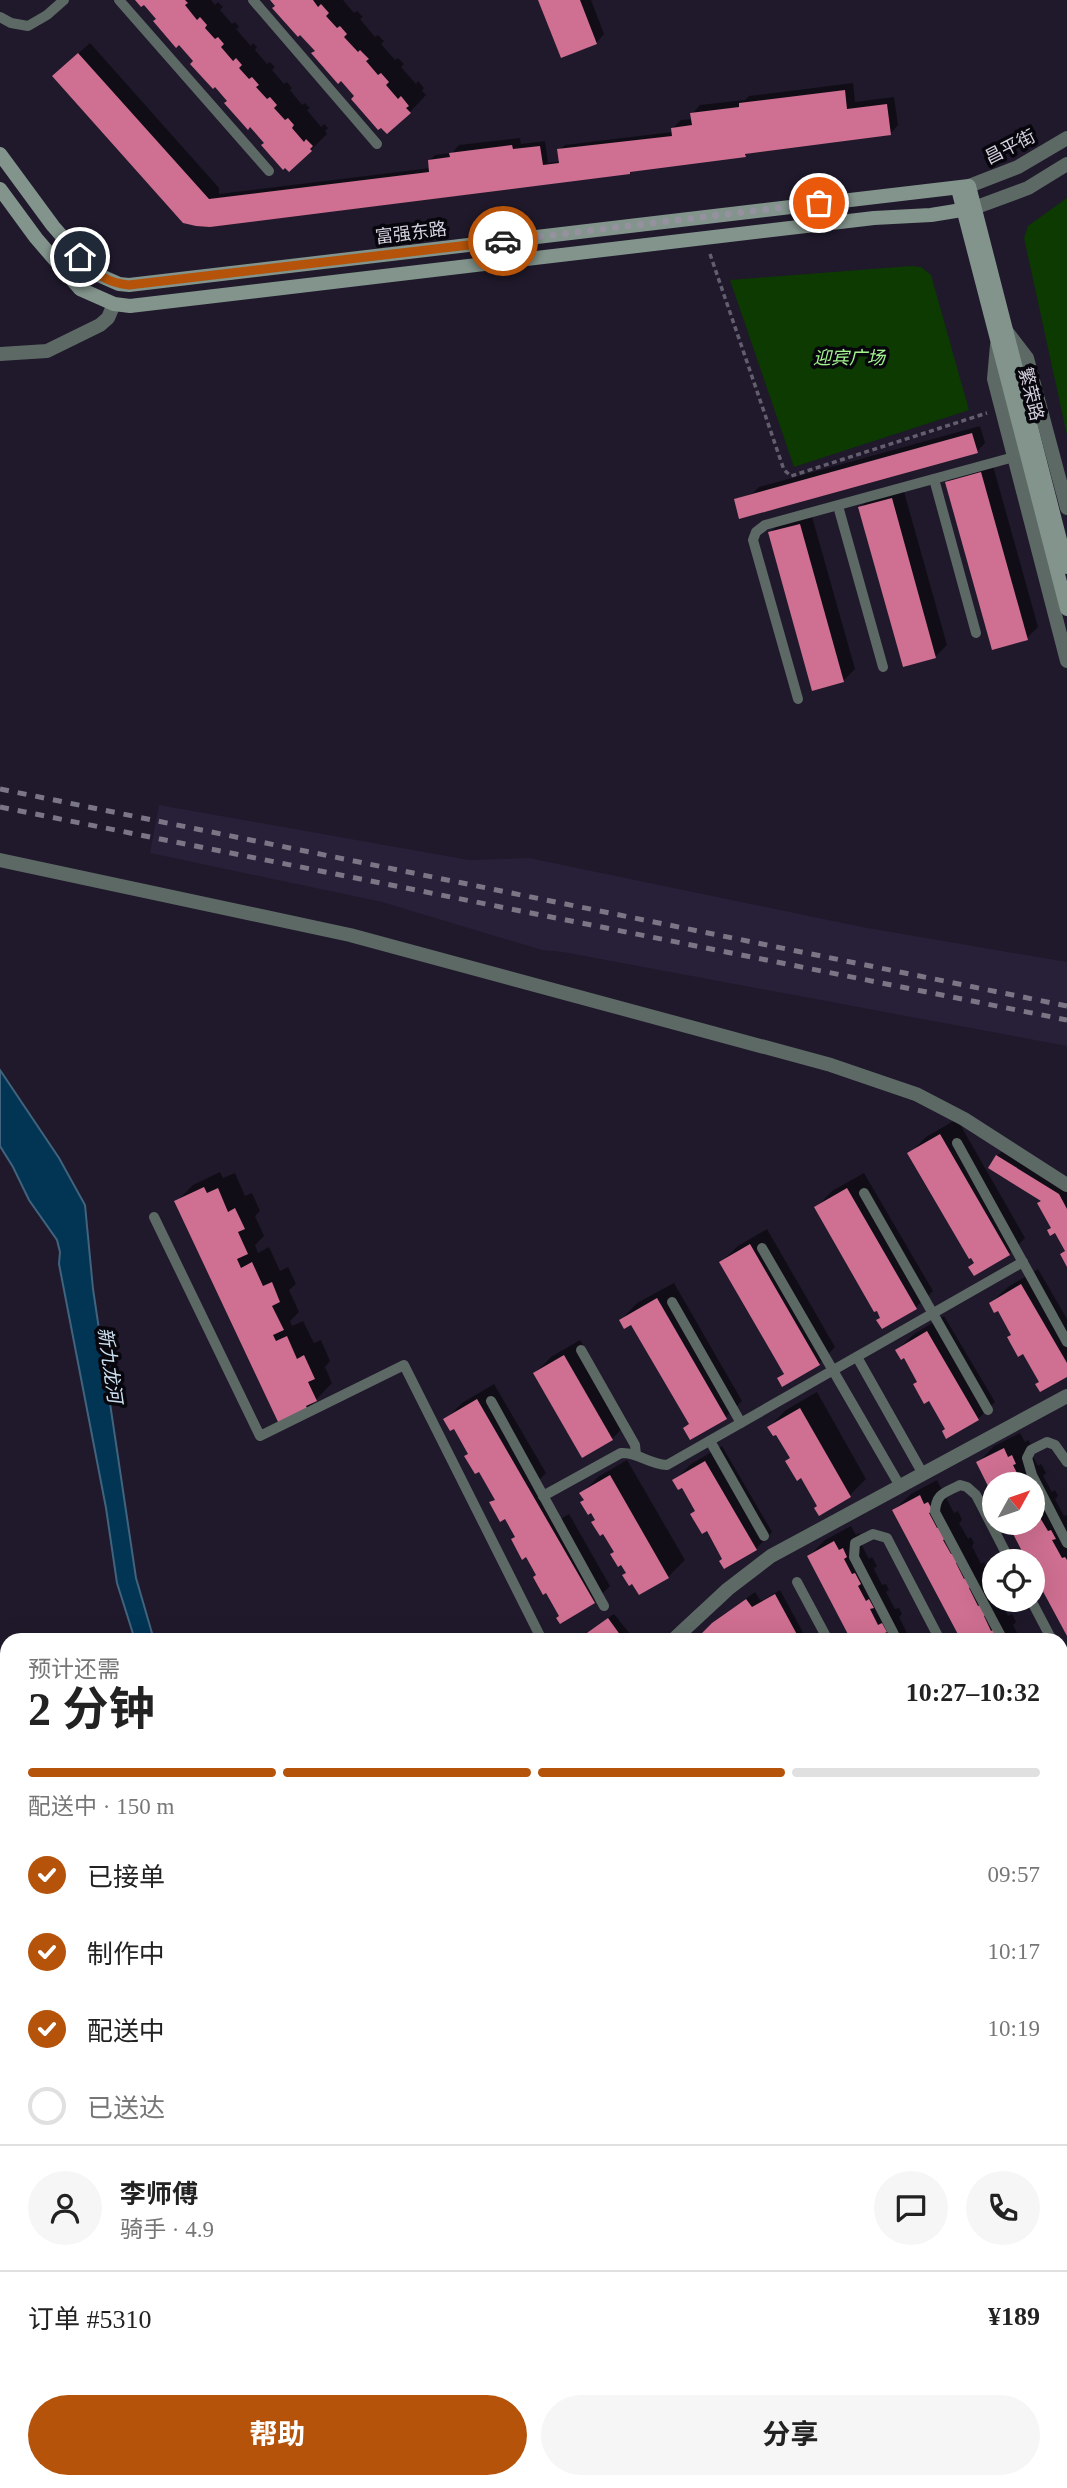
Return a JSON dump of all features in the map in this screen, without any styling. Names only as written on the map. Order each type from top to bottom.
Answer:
[{"type":"main road","name":"富强东路","points":[[0,154],[53,226],[94,272],[119,284],[129,285],[964,187]]},
{"type":"main road","name":"繁荣路","points":[[964,187],[1002,336],[1067,567]]},
{"type":"main road","points":[[0,189],[36,238],[80,289],[114,304],[130,306],[969,209]]},
{"type":"main road","name":"繁荣路","points":[[1002,336],[1067,609]]},
{"type":"street","name":"昌平街","points":[[964,187],[1018,167],[1067,138]]},
{"type":"street","points":[[969,209],[1028,188],[1067,164]]},
{"type":"street","points":[[0,354],[47,351],[100,325],[108,318],[114,304]]},
{"type":"street","points":[[1002,336],[994,379],[1067,661]]},
{"type":"street","points":[[1002,336],[1027,358],[1067,508]]},
{"type":"street","points":[[0,860],[350,935],[831,1065],[916,1094],[974,1125],[1067,1185]]},
{"type":"street","points":[[680,1633],[728,1588],[771,1556],[1067,1396]]},
{"type":"lane","points":[[0,17],[11,23],[29,26],[64,0]]},
{"type":"lane","points":[[118,0],[269,171]]},
{"type":"lane","points":[[253,0],[377,144]]},
{"type":"lane","points":[[798,699],[753,540],[756,532],[765,525],[1014,457]]},
{"type":"lane","points":[[933,479],[976,633]]},
{"type":"lane","points":[[838,506],[883,667]]},
{"type":"lane","points":[[957,1143],[1067,1342]]},
{"type":"lane","points":[[864,1193],[988,1410]]},
{"type":"lane","points":[[154,1217],[260,1436],[404,1365],[538,1633]]},
{"type":"lane","points":[[762,1248],[900,1486]]},
{"type":"lane","points":[[543,1496],[621,1453],[631,1452],[652,1465],[667,1465],[1023,1262]]},
{"type":"lane","points":[[672,1302],[741,1423]]},
{"type":"lane","points":[[581,1350],[635,1445],[636,1455]]},
{"type":"lane","points":[[857,1357],[923,1474]]},
{"type":"lane","points":[[491,1401],[604,1606]]},
{"type":"lane","points":[[710,1441],[764,1536]]},
{"type":"lane","points":[[1067,1462],[1055,1445],[1047,1442],[1031,1450],[1027,1458],[1032,1475],[1067,1543]]},
{"type":"lane","points":[[982,1600],[935,1512],[936,1501],[940,1495],[960,1485],[967,1487],[976,1495],[1004,1549]]},
{"type":"lane","points":[[893,1633],[854,1557],[855,1544],[873,1534],[887,1538],[936,1633]]},
{"type":"lane","points":[[797,1582],[824,1633]]},
{"type":"lane","points":[[988,1612],[999,1633]]},
{"type":"lane","points":[[1037,1612],[1048,1633]]},
{"type":"path","points":[[705,239],[784,470],[791,476],[1001,408]]},
{"type":"shaded area","points":[[159,805],[469,860],[529,858],[862,927],[1067,962],[1067,1046],[542,950],[382,902],[150,853]]},
{"type":"green space","points":[[1067,198],[1067,435],[1024,238],[1028,226]]},
{"type":"green space","name":"迎宾广场","points":[[921,267],[931,275],[969,410],[794,467],[730,280]]},
{"type":"water","points":[[0,1070],[59,1158],[85,1205],[93,1289],[136,1578],[152,1633],[133,1633],[117,1583],[106,1508],[59,1264],[57,1240],[29,1200],[0,1146]]},
{"type":"building","points":[[135,0],[185,0],[188,3],[185,5],[197,20],[200,17],[207,25],[205,28],[224,44],[221,47],[233,61],[236,58],[242,65],[239,68],[249,79],[252,77],[259,85],[256,87],[267,99],[270,97],[277,105],[274,108],[285,120],[288,118],[294,125],[292,128],[304,142],[306,139],[313,146],[310,149],[312,151],[289,172],[285,168],[283,170],[261,145],[264,143],[250,127],[248,130],[224,103],[227,101],[215,87],[213,89],[190,64],[193,61],[179,45],[176,48],[153,21],[156,19],[144,5],[141,7]]},
{"type":"building","points":[[270,0],[313,0],[318,7],[321,4],[329,13],[326,16],[337,28],[340,26],[347,34],[344,37],[358,52],[360,50],[369,59],[366,61],[378,75],[381,73],[389,82],[386,85],[398,99],[401,96],[411,113],[387,134],[381,128],[378,130],[351,99],[354,96],[341,81],[338,84],[311,53],[315,51],[300,35],[298,37],[272,8],[275,6]]},
{"type":"building","points":[[538,0],[580,0],[597,44],[561,58]]},
{"type":"building","points":[[78,53],[209,199],[429,172],[428,160],[450,157],[449,153],[512,145],[513,149],[540,146],[543,165],[559,163],[557,149],[672,136],[671,128],[692,125],[690,113],[739,107],[739,103],[845,90],[847,109],[887,104],[891,135],[745,154],[746,157],[630,174],[210,227],[196,226],[183,223],[52,76]]},
{"type":"building","points":[[972,433],[978,453],[739,519],[734,499]]},
{"type":"building","points":[[981,472],[1028,640],[992,650],[945,482]]},
{"type":"building","points":[[892,498],[936,658],[903,667],[858,507]]},
{"type":"building","points":[[800,524],[844,682],[812,691],[768,532]]},
{"type":"building","points":[[940,1134],[1010,1255],[974,1276],[968,1267],[974,1263],[969,1259],[907,1153]]},
{"type":"building","points":[[996,1155],[1059,1194],[1067,1209],[1067,1267],[1060,1254],[1065,1251],[1055,1233],[1050,1236],[1047,1230],[1051,1228],[1037,1203],[1041,1201],[988,1168]]},
{"type":"building","points":[[204,1187],[207,1193],[218,1188],[228,1212],[235,1208],[245,1229],[238,1232],[248,1254],[237,1259],[241,1268],[252,1262],[263,1286],[272,1282],[280,1302],[272,1306],[284,1330],[273,1335],[276,1341],[287,1336],[297,1359],[304,1355],[315,1379],[308,1382],[317,1401],[306,1406],[308,1410],[279,1424],[174,1201]]},
{"type":"building","points":[[847,1188],[917,1309],[882,1329],[876,1320],[880,1318],[877,1311],[874,1312],[814,1207]]},
{"type":"building","points":[[750,1244],[820,1365],[782,1387],[777,1378],[784,1374],[719,1262]]},
{"type":"building","points":[[1021,1284],[1067,1363],[1067,1377],[1040,1392],[1035,1384],[1039,1382],[1023,1354],[1018,1357],[1007,1337],[1011,1335],[998,1311],[994,1313],[989,1303]]},
{"type":"building","points":[[657,1298],[727,1419],[690,1440],[683,1428],[689,1424],[631,1325],[624,1329],[619,1320]]},
{"type":"building","points":[[927,1331],[979,1420],[946,1439],[942,1431],[945,1429],[929,1401],[924,1404],[913,1384],[917,1382],[904,1358],[901,1360],[895,1350]]},
{"type":"building","points":[[564,1355],[613,1440],[582,1458],[533,1373]]},
{"type":"building","points":[[477,1399],[595,1603],[560,1624],[556,1618],[559,1616],[546,1593],[543,1595],[533,1577],[536,1575],[526,1557],[522,1560],[511,1539],[515,1537],[505,1519],[500,1522],[489,1502],[495,1500],[479,1472],[475,1474],[464,1456],[468,1454],[454,1429],[450,1431],[443,1419]]},
{"type":"building","points":[[800,1408],[851,1497],[819,1516],[814,1508],[817,1506],[801,1478],[797,1481],[785,1461],[790,1458],[776,1435],[773,1436],[767,1427]]},
{"type":"building","points":[[1004,1448],[1008,1457],[1012,1455],[1016,1472],[982,1474],[976,1462]]},
{"type":"building","points":[[705,1461],[757,1550],[724,1569],[719,1561],[722,1559],[707,1531],[702,1534],[690,1514],[695,1511],[682,1488],[678,1490],[672,1480]]},
{"type":"building","points":[[610,1475],[669,1578],[639,1595],[622,1575],[626,1573],[621,1565],[618,1567],[610,1554],[614,1552],[603,1534],[600,1536],[591,1522],[595,1520],[591,1513],[588,1515],[580,1502],[584,1500],[579,1493]]},
{"type":"building","points":[[920,1495],[924,1504],[928,1502],[933,1511],[929,1513],[937,1528],[941,1526],[947,1538],[943,1540],[951,1554],[955,1553],[959,1561],[956,1563],[964,1579],[967,1577],[972,1586],[969,1588],[978,1606],[982,1604],[982,1612],[987,1614],[984,1616],[991,1631],[995,1629],[997,1633],[957,1633],[892,1510]]},
{"type":"building","points":[[1045,1526],[1048,1531],[1051,1530],[1056,1539],[1052,1540],[1062,1558],[1067,1560],[1067,1633],[1045,1595],[1045,1549],[1021,1549],[1014,1535],[1045,1535]]},
{"type":"building","points":[[834,1541],[839,1550],[843,1548],[847,1557],[844,1559],[861,1584],[858,1586],[866,1601],[869,1599],[874,1608],[870,1609],[878,1625],[882,1623],[887,1632],[847,1633],[807,1556]]},
{"type":"building","points":[[775,1594],[796,1633],[702,1633],[746,1599],[752,1607]]},
{"type":"building","points":[[608,1618],[619,1633],[587,1633]]},
{"type":"railway","points":[[0,789],[1067,1006]]},
{"type":"railway","points":[[0,807],[1067,1020]]},
{"type":"way so far","points":[[503,241],[819,203]]},
{"type":"route","points":[[80,257],[105,279],[129,285],[503,241]]},
{"type":"water label","name":"新九龙河","points":[[110,1365]]}]
